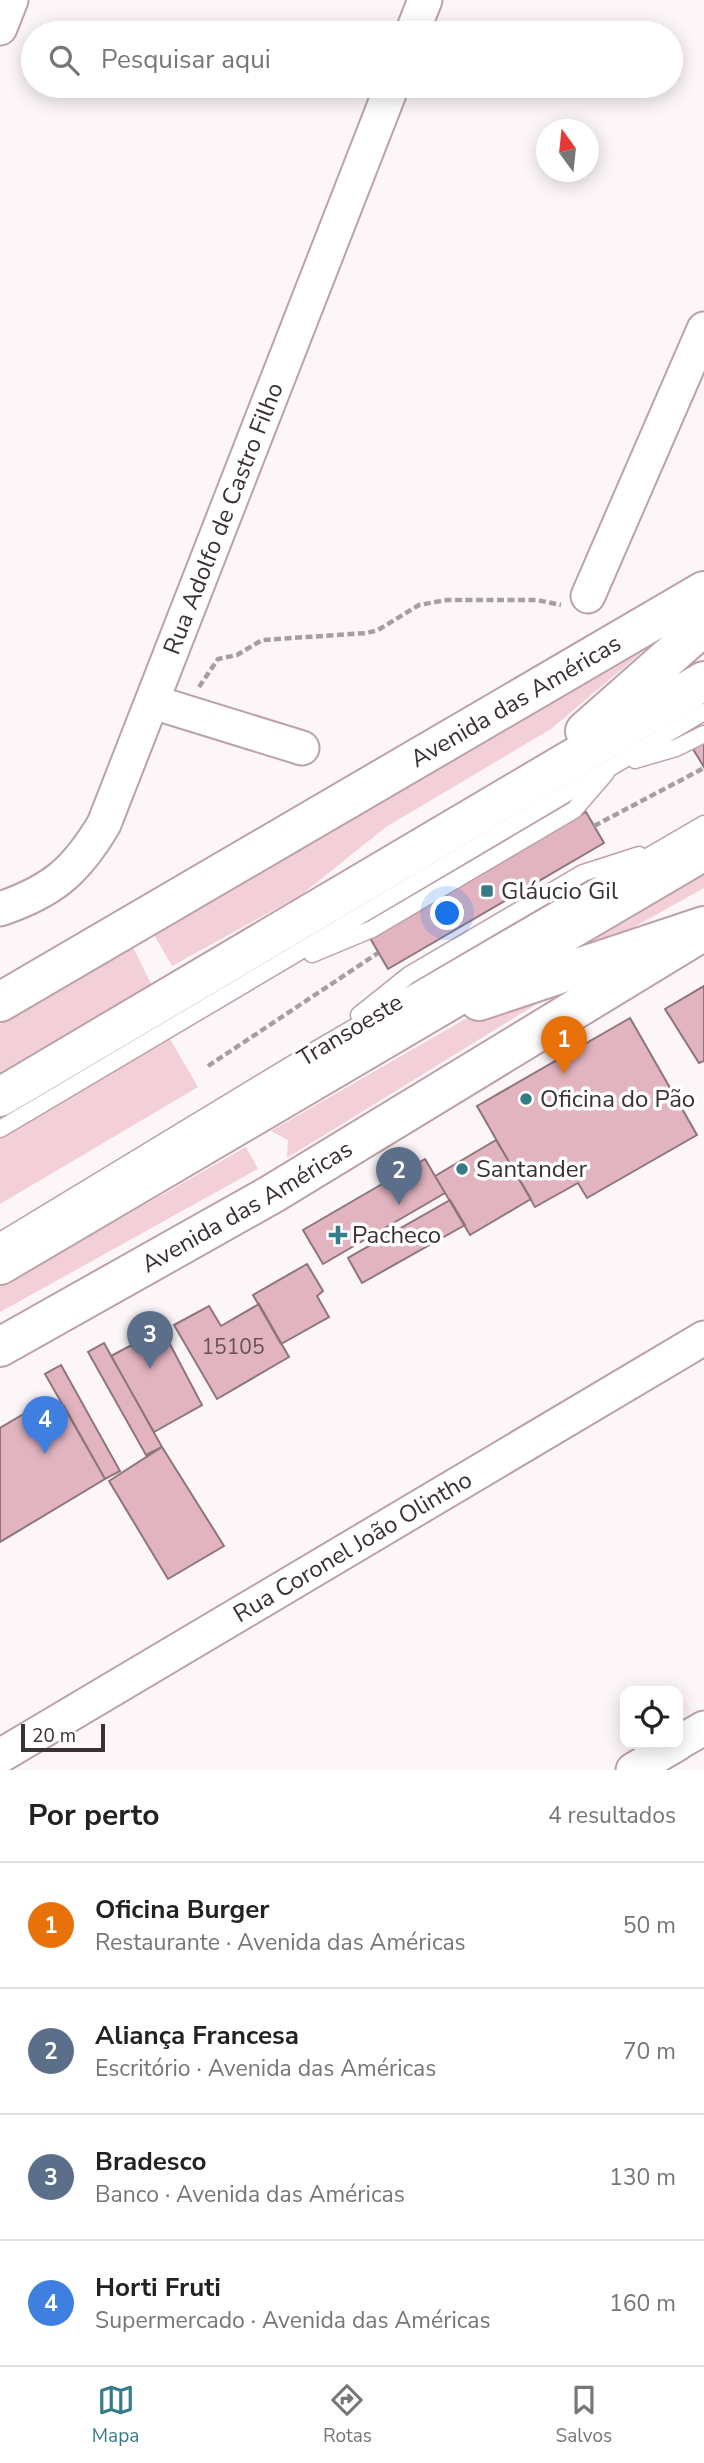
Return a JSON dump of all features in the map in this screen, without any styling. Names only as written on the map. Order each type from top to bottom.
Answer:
[{"type":"main road","name":"Avenida das Américas","points":[[0,1002],[704,591]]},
{"type":"main road","points":[[523,786],[704,626]]},
{"type":"main road","points":[[0,1097],[704,681]]},
{"type":"main road","points":[[0,1265],[704,851]]},
{"type":"main road","name":"Avenida das Américas","points":[[0,1347],[272,1194],[704,928]]},
{"type":"main road","points":[[404,1026],[704,928]]},
{"type":"street","points":[[0,28],[11,0]]},
{"type":"street","points":[[417,21],[425,0]]},
{"type":"street","name":"Rua Adolfo de Castro Filho","points":[[0,909],[48,888],[82,860],[168,706],[387,98]]},
{"type":"street","points":[[588,596],[696,373],[704,329]]},
{"type":"street","points":[[168,706],[302,747]]},
{"type":"street","name":"Rua Coronel João Olintho","points":[[0,1756],[704,1338]]},
{"type":"street","points":[[683,1741],[704,1728]]},
{"type":"street","points":[[633,1770],[669,1749]]},
{"type":"lane","points":[[0,1129],[704,712]]},
{"type":"lane","points":[[611,767],[676,748],[704,734]]},
{"type":"lane","points":[[655,852],[704,811]]},
{"type":"lane","points":[[655,852],[704,824]]},
{"type":"lane","name":"Transoeste","points":[[0,1241],[317,1049],[409,975],[583,873],[606,863],[655,852]]},
{"type":"path","points":[[168,706],[218,659],[237,655],[261,640],[368,633],[378,630],[419,605],[447,600],[537,600],[571,605],[588,596]]},
{"type":"path","points":[[594,826],[704,768]]},
{"type":"path","points":[[208,1066],[378,953]]},
{"type":"shaded area","points":[[673,626],[551,729],[386,827],[301,895],[172,966],[153,933]]},
{"type":"shaded area","points":[[704,863],[704,888],[625,932],[538,959]]},
{"type":"shaded area","points":[[132,945],[151,984],[0,1072],[0,1024]]},
{"type":"shaded area","points":[[574,981],[287,1158],[288,1140],[271,1131],[467,1018]]},
{"type":"shaded area","points":[[170,1039],[198,1087],[0,1204],[0,1138]]},
{"type":"shaded area","points":[[246,1147],[258,1169],[0,1312],[0,1287]]},
{"type":"building","points":[[704,742],[704,767],[693,749]]},
{"type":"building","name":"Gláucio Gil","points":[[586,812],[604,843],[388,969],[370,938]]},
{"type":"building","points":[[704,986],[704,1061],[699,1063],[665,1009]]},
{"type":"building","points":[[630,1018],[697,1135],[587,1198],[578,1183],[535,1207],[477,1106]]},
{"type":"building","points":[[496,1140],[531,1199],[470,1235],[435,1176]]},
{"type":"building","points":[[425,1159],[445,1193],[323,1264],[303,1230]]},
{"type":"building","points":[[450,1200],[465,1225],[362,1283],[348,1258]]},
{"type":"building","points":[[307,1264],[323,1291],[317,1296],[329,1317],[281,1344],[253,1295]]},
{"type":"building","points":[[259,1304],[289,1357],[217,1399],[174,1325],[209,1306],[221,1326]]},
{"type":"building","points":[[162,1329],[202,1405],[154,1432],[111,1356]]},
{"type":"building","points":[[104,1343],[162,1447],[146,1455],[88,1352]]},
{"type":"building","points":[[61,1365],[120,1471],[105,1479],[45,1374]]},
{"type":"building","points":[[64,1406],[105,1479],[0,1542],[0,1428],[32,1409],[39,1421]]},
{"type":"building","points":[[162,1447],[224,1546],[168,1579],[109,1481]]},
{"type":"place","name":"Gláucio Gil","points":[[487,891]]},
{"type":"place","name":"Oficina Burger","points":[[564,1074]]},
{"type":"place","name":"Oficina do Pão","points":[[526,1099]]},
{"type":"place","name":"Santander","points":[[462,1169]]},
{"type":"place","name":"Aliança Francesa","points":[[399,1205]]},
{"type":"place","name":"Pacheco","points":[[338,1235]]},
{"type":"place","name":"Bradesco","points":[[150,1369]]},
{"type":"place","name":"Horti Fruti","points":[[45,1454]]}]
